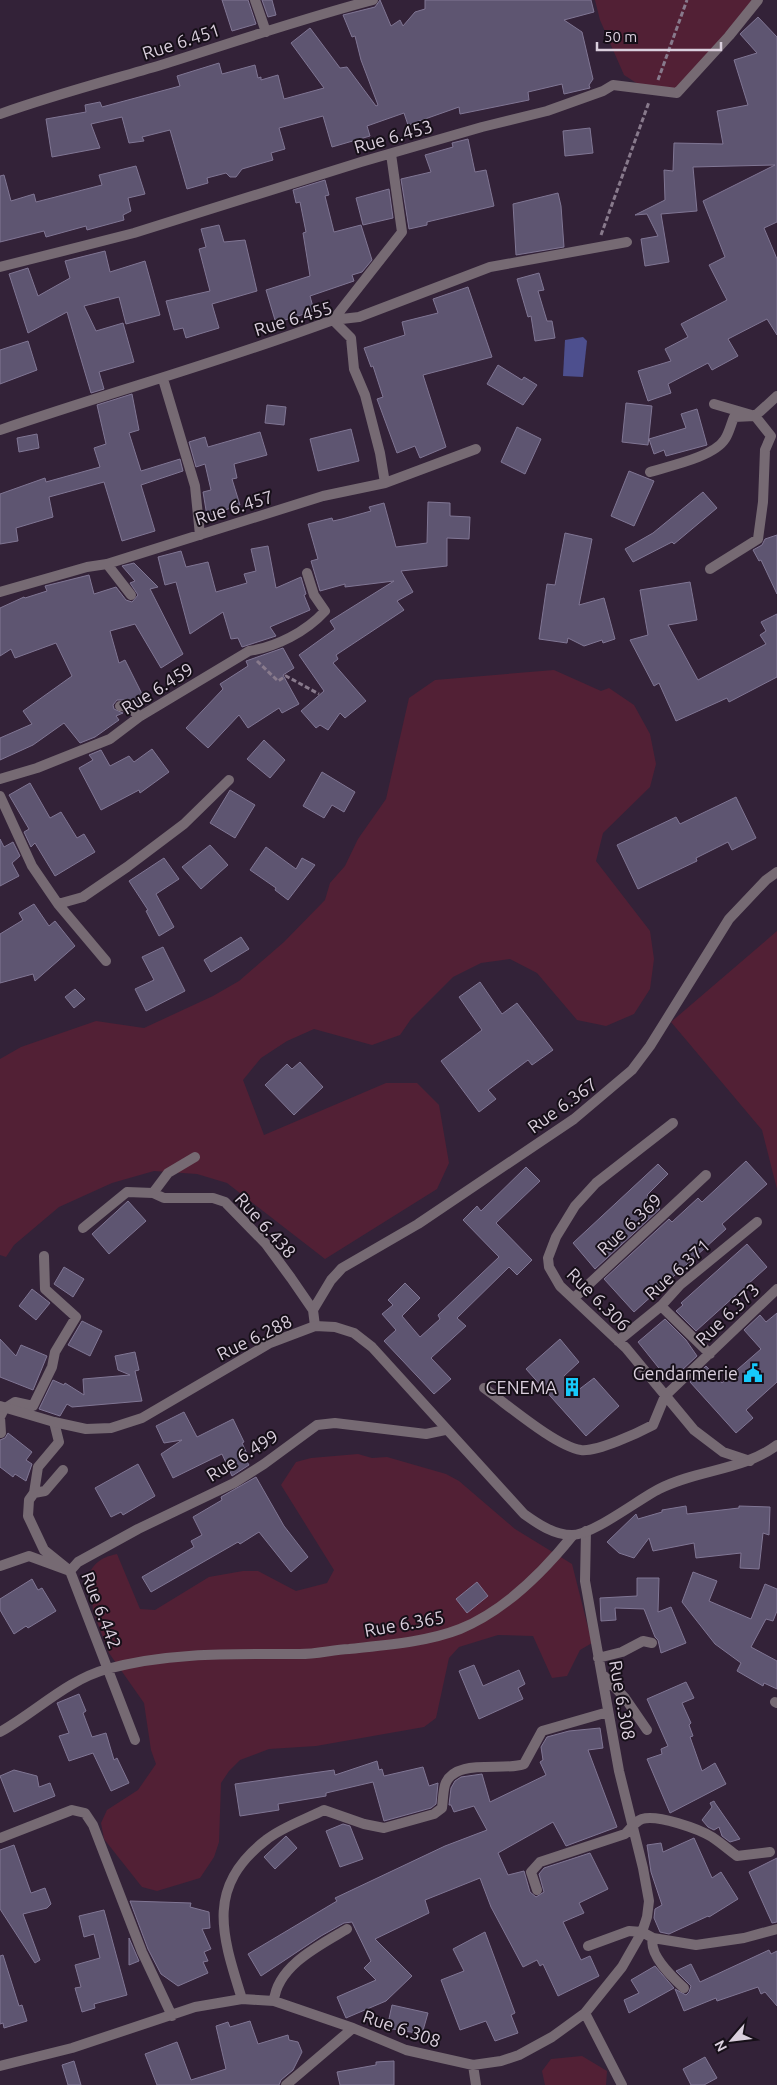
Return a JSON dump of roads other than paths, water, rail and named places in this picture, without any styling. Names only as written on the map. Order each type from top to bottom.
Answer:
[{"type":"street","points":[[255,0],[266,32]]},
{"type":"street","name":"Rue 6.451","points":[[0,114],[44,98],[132,74],[372,0]]},
{"type":"street","name":"Rue 6.453","points":[[0,267],[134,233],[482,126],[547,111],[602,91],[613,85],[676,93],[729,36],[758,0]]},
{"type":"street","points":[[385,484],[380,453],[365,395],[354,369],[352,338],[333,320],[402,232],[391,154]]},
{"type":"street","name":"Rue 6.455","points":[[0,430],[103,395],[163,379],[333,320],[359,317],[435,290],[490,267],[627,242]]},
{"type":"street","points":[[163,379],[195,486],[200,535]]},
{"type":"street","points":[[650,472],[698,457],[710,451],[725,441],[734,417],[755,416],[777,396]]},
{"type":"street","points":[[710,569],[758,538],[763,502],[765,450],[774,437],[755,416],[714,404]]},
{"type":"street","name":"Rue 6.457","points":[[0,592],[87,566],[107,564],[323,496],[385,484],[476,449]]},
{"type":"street","points":[[107,564],[131,595]]},
{"type":"street","name":"Rue 6.459","points":[[0,779],[110,739],[139,718],[249,651],[264,649],[317,620],[325,611],[314,595],[307,573]]},
{"type":"street","points":[[120,706],[130,707],[139,718]]},
{"type":"street","points":[[58,904],[83,897],[127,867],[184,824],[229,780]]},
{"type":"street","points":[[0,796],[32,866],[58,904],[106,961]]},
{"type":"street","name":"Rue 6.367","points":[[313,1310],[331,1280],[342,1268],[418,1224],[574,1119],[632,1070],[650,1046],[729,919],[766,880],[777,872]]},
{"type":"street","name":"Rue 6.306","points":[[673,1123],[596,1183],[575,1206],[556,1237],[548,1258],[549,1267],[560,1286],[626,1348],[694,1430],[723,1452],[750,1461]]},
{"type":"street","points":[[153,1193],[168,1173],[194,1157]]},
{"type":"street","name":"Rue 6.369","points":[[574,1298],[706,1175]]},
{"type":"street","name":"Rue 6.438","points":[[83,1228],[127,1192],[153,1193],[164,1198],[213,1198],[225,1202],[266,1244],[313,1310],[315,1326]]},
{"type":"street","name":"Rue 6.371","points":[[618,1341],[661,1306],[680,1285],[757,1222]]},
{"type":"street","points":[[1,1433],[1,1412],[15,1402],[33,1406],[52,1367],[55,1352],[76,1317],[45,1290],[44,1256]]},
{"type":"street","name":"Rue 6.373","points":[[484,1388],[556,1440],[581,1450],[593,1448],[653,1425],[665,1396],[777,1289]]},
{"type":"street","points":[[661,1306],[710,1354]]},
{"type":"street","name":"Rue 6.288","points":[[1,1412],[86,1429],[111,1428],[142,1418],[270,1343],[315,1326],[336,1327],[354,1333],[372,1347],[445,1430],[524,1514],[555,1532],[574,1536]]},
{"type":"street","name":"Rue 6.442","points":[[54,1422],[59,1442],[38,1467],[34,1493],[29,1500],[28,1516],[44,1550],[70,1571],[106,1669],[136,1740]]},
{"type":"street","name":"Rue 6.499","points":[[70,1571],[78,1562],[138,1528],[234,1482],[264,1464],[317,1426],[335,1423],[426,1434],[445,1430]]},
{"type":"street","name":"Rue 6.365","points":[[0,1732],[60,1692],[106,1669],[184,1656],[299,1654],[374,1646],[447,1633],[475,1622],[526,1585],[546,1569],[574,1536],[666,1486],[750,1461],[777,1445]]},
{"type":"street","points":[[34,1493],[45,1491],[63,1470]]},
{"type":"street","name":"Rue 6.308","points":[[0,2066],[72,2048],[172,2016],[195,2006],[242,1999],[274,2001],[353,2028],[406,2050],[473,2065],[501,2061],[519,2054],[552,2037],[585,2013],[622,1967],[642,1932],[647,1917],[649,1901],[619,1772],[598,1658],[585,1581],[586,1531]]},
{"type":"street","points":[[0,1566],[29,1556],[43,1559],[70,1571]]},
{"type":"street","points":[[598,1658],[622,1652],[643,1641],[652,1643]]},
{"type":"street","points":[[602,1674],[625,1698],[647,1730]]},
{"type":"street","points":[[242,1999],[227,1945],[223,1908],[226,1890],[235,1870],[267,1838],[324,1810],[364,1824],[384,1828],[434,1814],[442,1808],[446,1782],[452,1775],[478,1766],[520,1766],[527,1761],[542,1731],[608,1712]]},
{"type":"street","points":[[0,1838],[72,1810],[85,1813],[93,1825],[142,1952],[172,2016]]},
{"type":"street","points":[[536,1890],[530,1872],[540,1862],[611,1840],[625,1834],[638,1821],[644,1818],[654,1818],[686,1826],[711,1837],[737,1856],[770,1852]]},
{"type":"street","points":[[274,2001],[275,1987],[286,1973],[326,1941],[347,1929]]},
{"type":"street","points":[[588,1946],[618,1933],[629,1931],[642,1932],[653,1938],[696,1945],[744,1938],[777,1929]]},
{"type":"street","points":[[653,1938],[651,1944],[654,1955],[684,1988]]},
{"type":"street","points":[[585,2013],[622,2085]]},
{"type":"street","points":[[286,2085],[353,2028]]},
{"type":"street","points":[[473,2065],[476,2085]]},
{"type":"place","name":"Gendarmerie","points":[[753,1373]]},
{"type":"place","name":"CENEMA","points":[[572,1387]]}]
